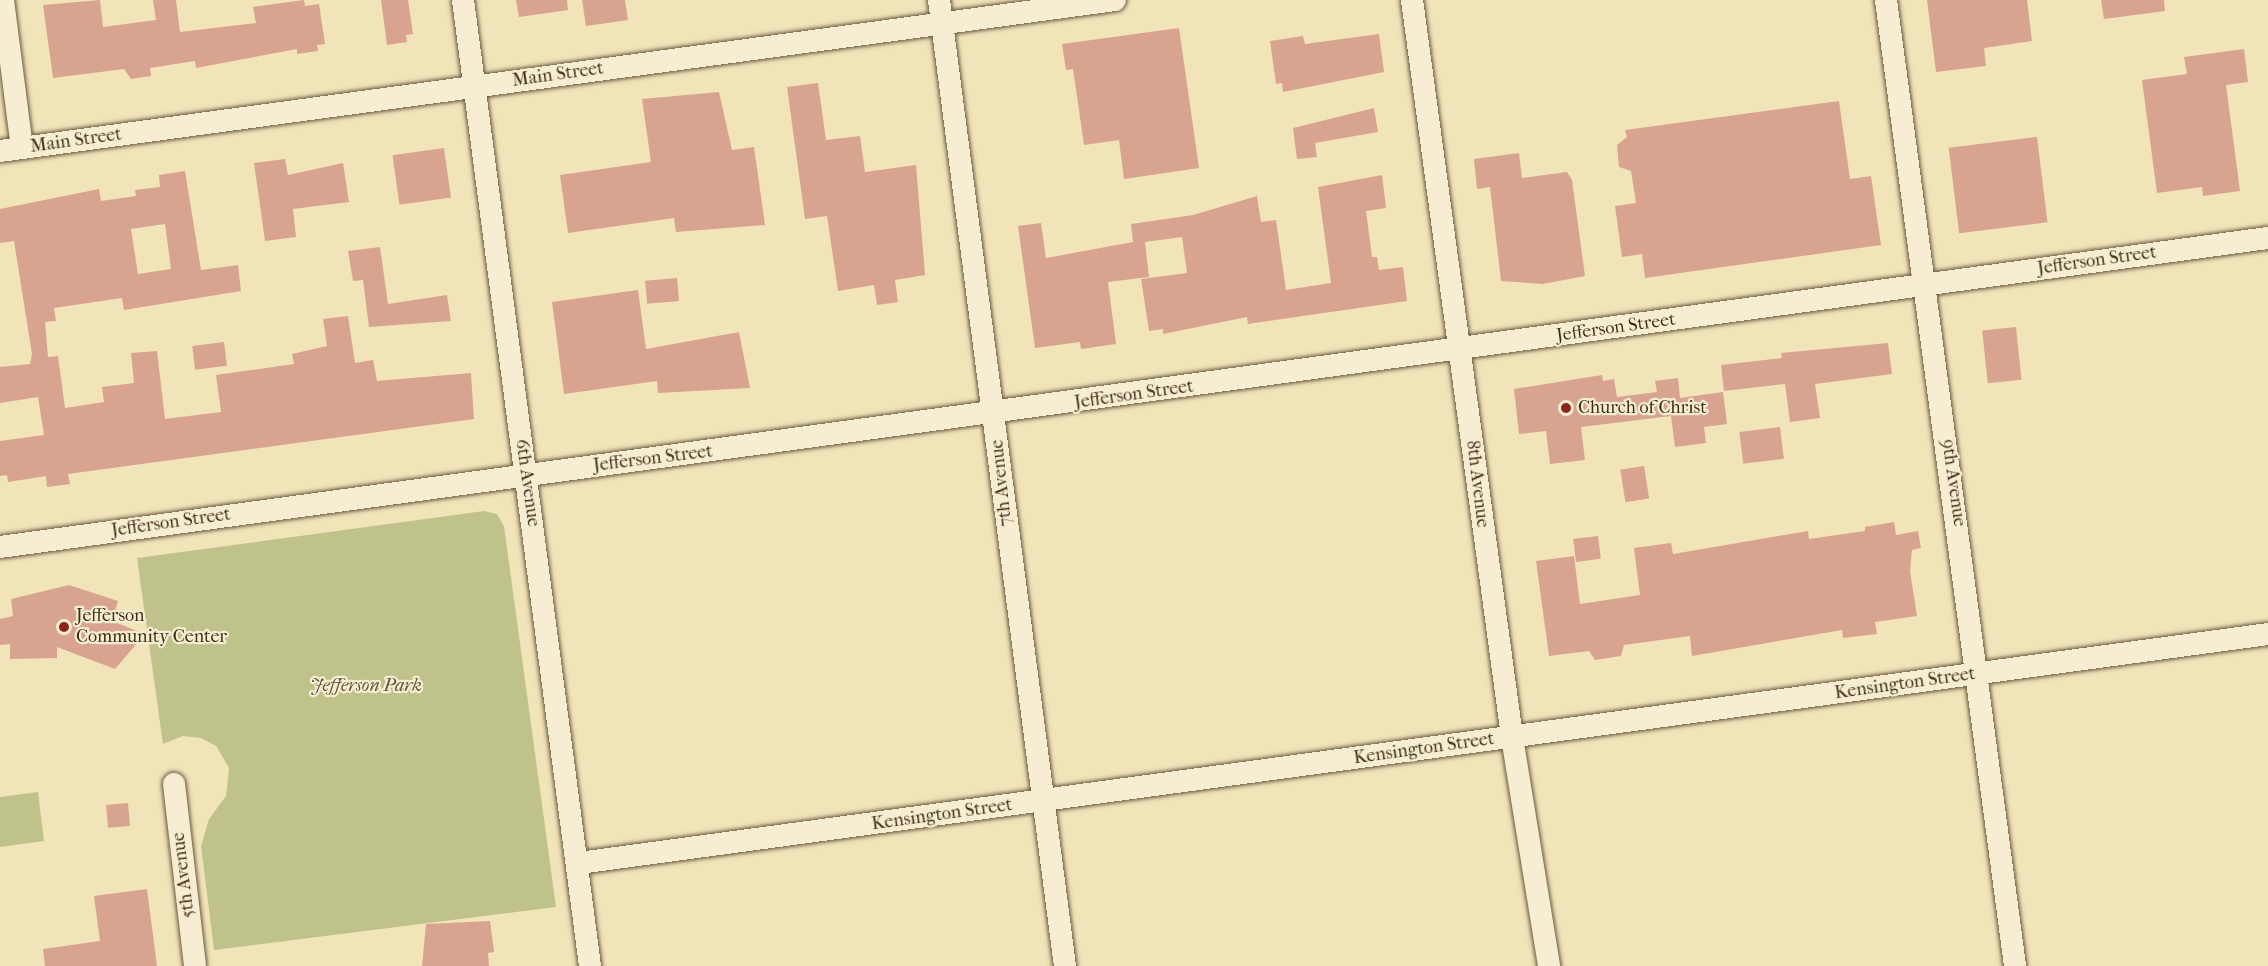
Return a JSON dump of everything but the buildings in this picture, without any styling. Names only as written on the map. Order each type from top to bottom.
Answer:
[{"type":"street","points":[[3,0],[11,150]]},
{"type":"street","name":"6th Avenue","points":[[463,0],[579,863],[590,966]]},
{"type":"street","name":"7th Avenue","points":[[939,0],[1046,801],[1065,966]]},
{"type":"street","name":"Main Street","points":[[11,150],[1115,0]]},
{"type":"street","name":"8th Avenue","points":[[1412,0],[1512,737],[1549,966]]},
{"type":"street","name":"9th Avenue","points":[[1886,0],[1979,674],[2014,966]]},
{"type":"street","name":"Jefferson Street","points":[[0,547],[1460,351],[1925,284],[2268,238]]},
{"type":"street","name":"Kensington Street","points":[[579,863],[2268,634]]},
{"type":"street","name":"5th Avenue","points":[[174,784],[195,966]]},
{"type":"green space","name":"Jefferson Park","points":[[484,511],[497,514],[504,526],[556,907],[214,950],[201,846],[209,819],[226,796],[229,768],[216,746],[201,738],[183,736],[163,744],[137,558]]},
{"type":"green space","points":[[38,792],[44,841],[0,847],[0,797]]},
{"type":"place","name":"Church of Christ","points":[[1566,408]]},
{"type":"place","name":"Jefferson Community Center","points":[[64,627]]}]
